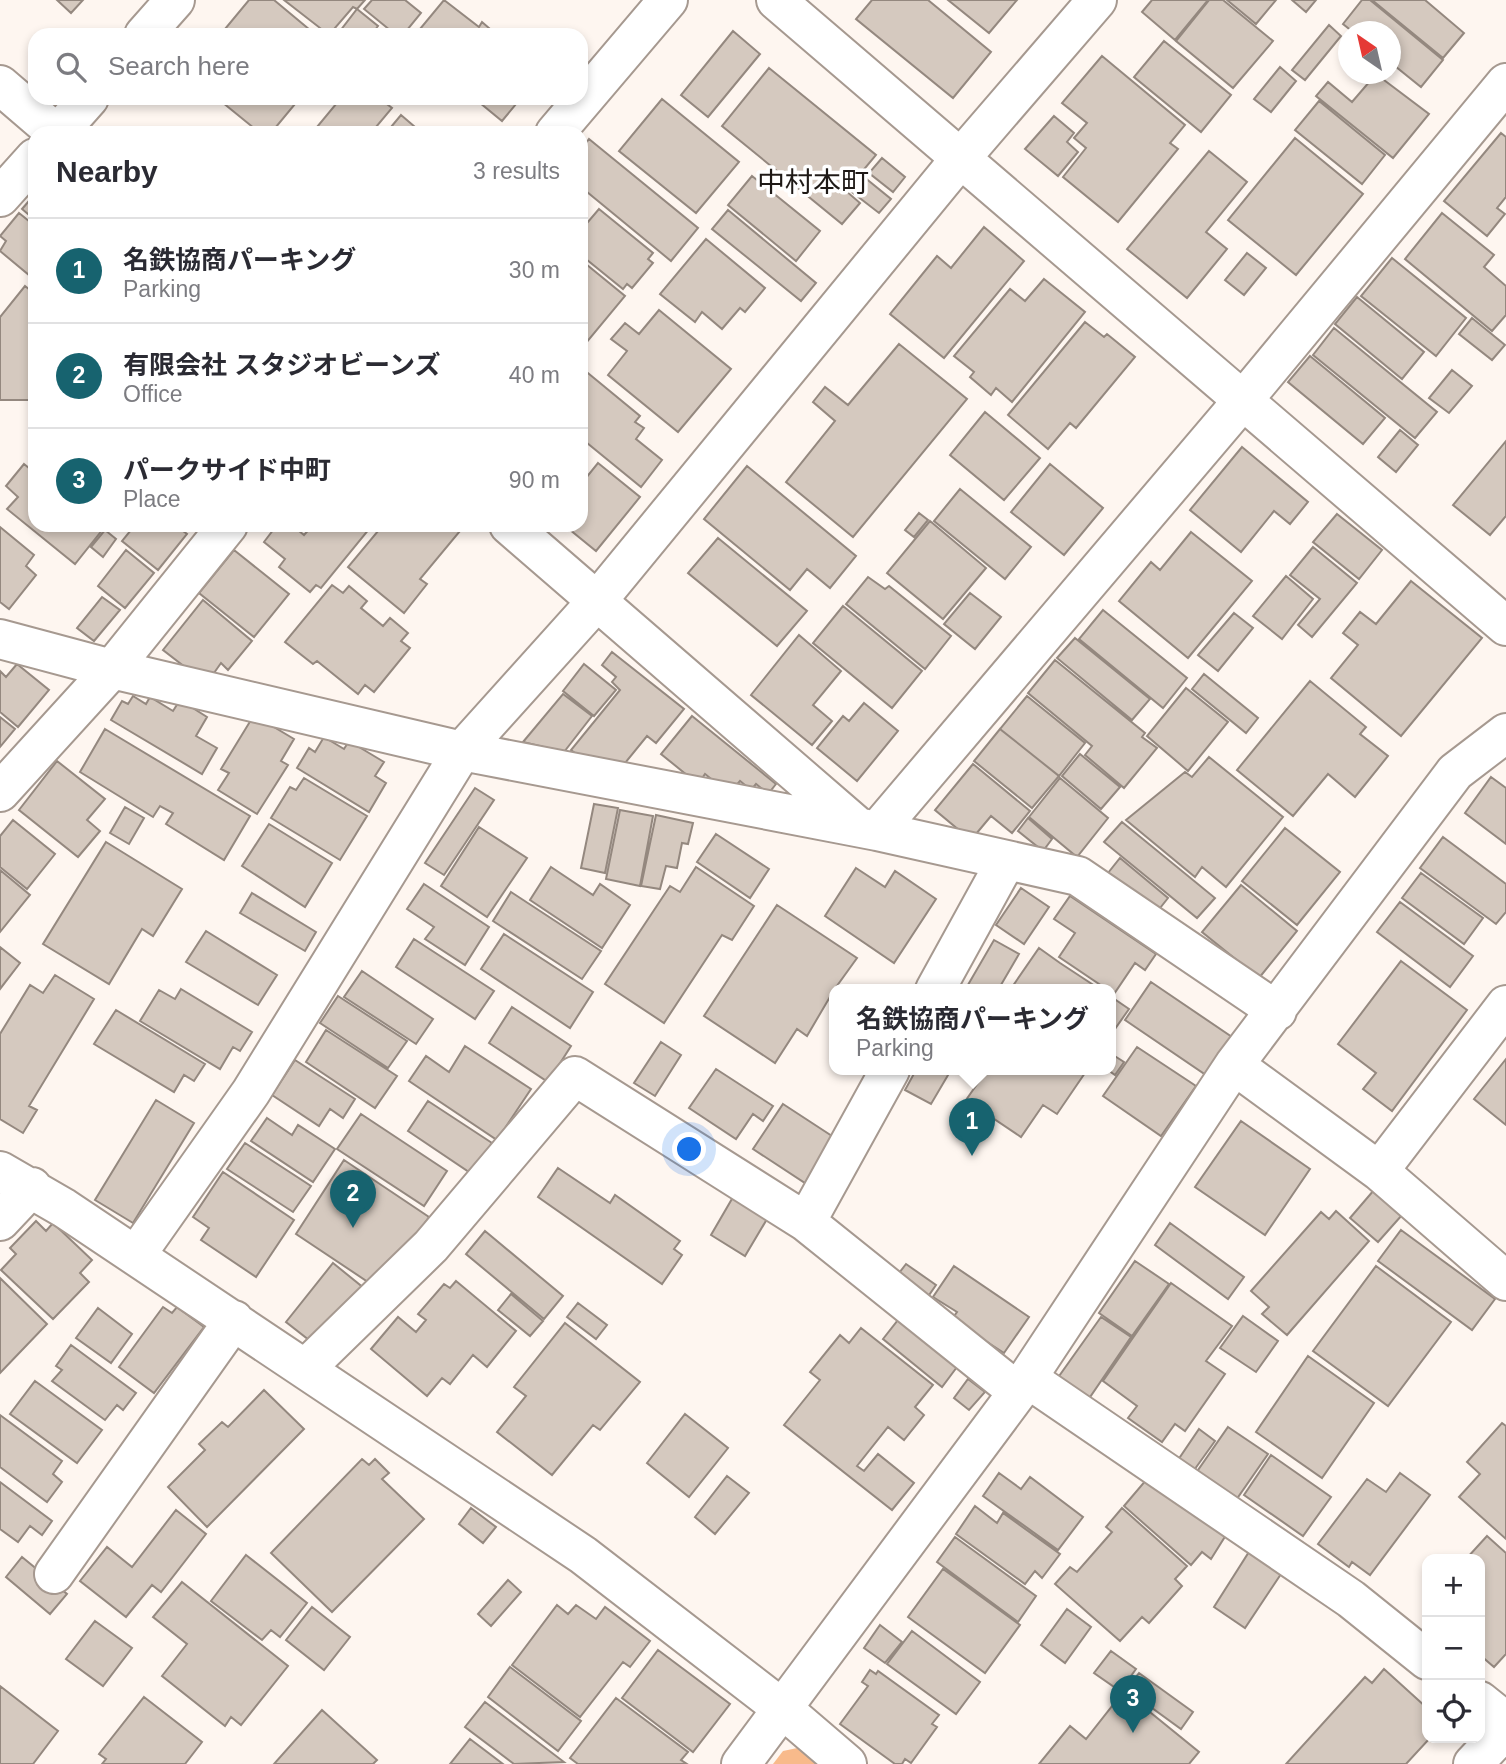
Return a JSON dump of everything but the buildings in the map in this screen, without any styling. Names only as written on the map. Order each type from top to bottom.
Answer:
[{"type":"street","points":[[150,28],[175,0]]},
{"type":"street","points":[[588,94],[668,0]]},
{"type":"street","points":[[776,0],[1506,625]]},
{"type":"street","points":[[136,1255],[251,1092],[462,751],[597,601],[960,159],[1097,0]]},
{"type":"street","points":[[0,85],[49,126]]},
{"type":"street","points":[[868,830],[1244,399],[1501,97]]},
{"type":"street","points":[[63,126],[83,105]]},
{"type":"street","points":[[561,126],[579,105]]},
{"type":"street","points":[[0,197],[28,166]]},
{"type":"street","points":[[0,792],[112,669],[222,532]]},
{"type":"street","points":[[517,532],[868,830]]},
{"type":"street","points":[[0,639],[112,669],[462,751],[868,830],[1078,876],[1277,1011]]},
{"type":"street","points":[[741,1764],[1022,1385],[1234,1065],[1455,772],[1506,733]]},
{"type":"street","points":[[938,984],[1006,861]]},
{"type":"street","points":[[1379,1171],[1506,1005]]},
{"type":"street","points":[[1234,1065],[1379,1171],[1506,1281]]},
{"type":"street","points":[[806,1222],[887,1075]]},
{"type":"street","points":[[306,1368],[430,1246],[575,1076],[806,1222],[1022,1385],[1351,1599],[1422,1656]]},
{"type":"street","points":[[0,1221],[16,1179],[136,1255],[583,1555],[783,1710],[847,1764]]},
{"type":"street","points":[[54,1574],[234,1320]]},
{"type":"street","points":[[1485,1705],[1506,1722]]},
{"type":"street","points":[[1473,1764],[1506,1729]]},
{"type":"shaded area","points":[[807,1746],[828,1764],[773,1764],[783,1751]]},
{"type":"place","name":"名鉄協商パーキング","points":[[972,1156]]},
{"type":"place","name":"有限会社 スタジオビーンズ","points":[[353,1228]]},
{"type":"place","name":"パークサイド中町","points":[[1133,1733]]},
{"type":"district","name":"中村本町","points":[[813,182]]}]
